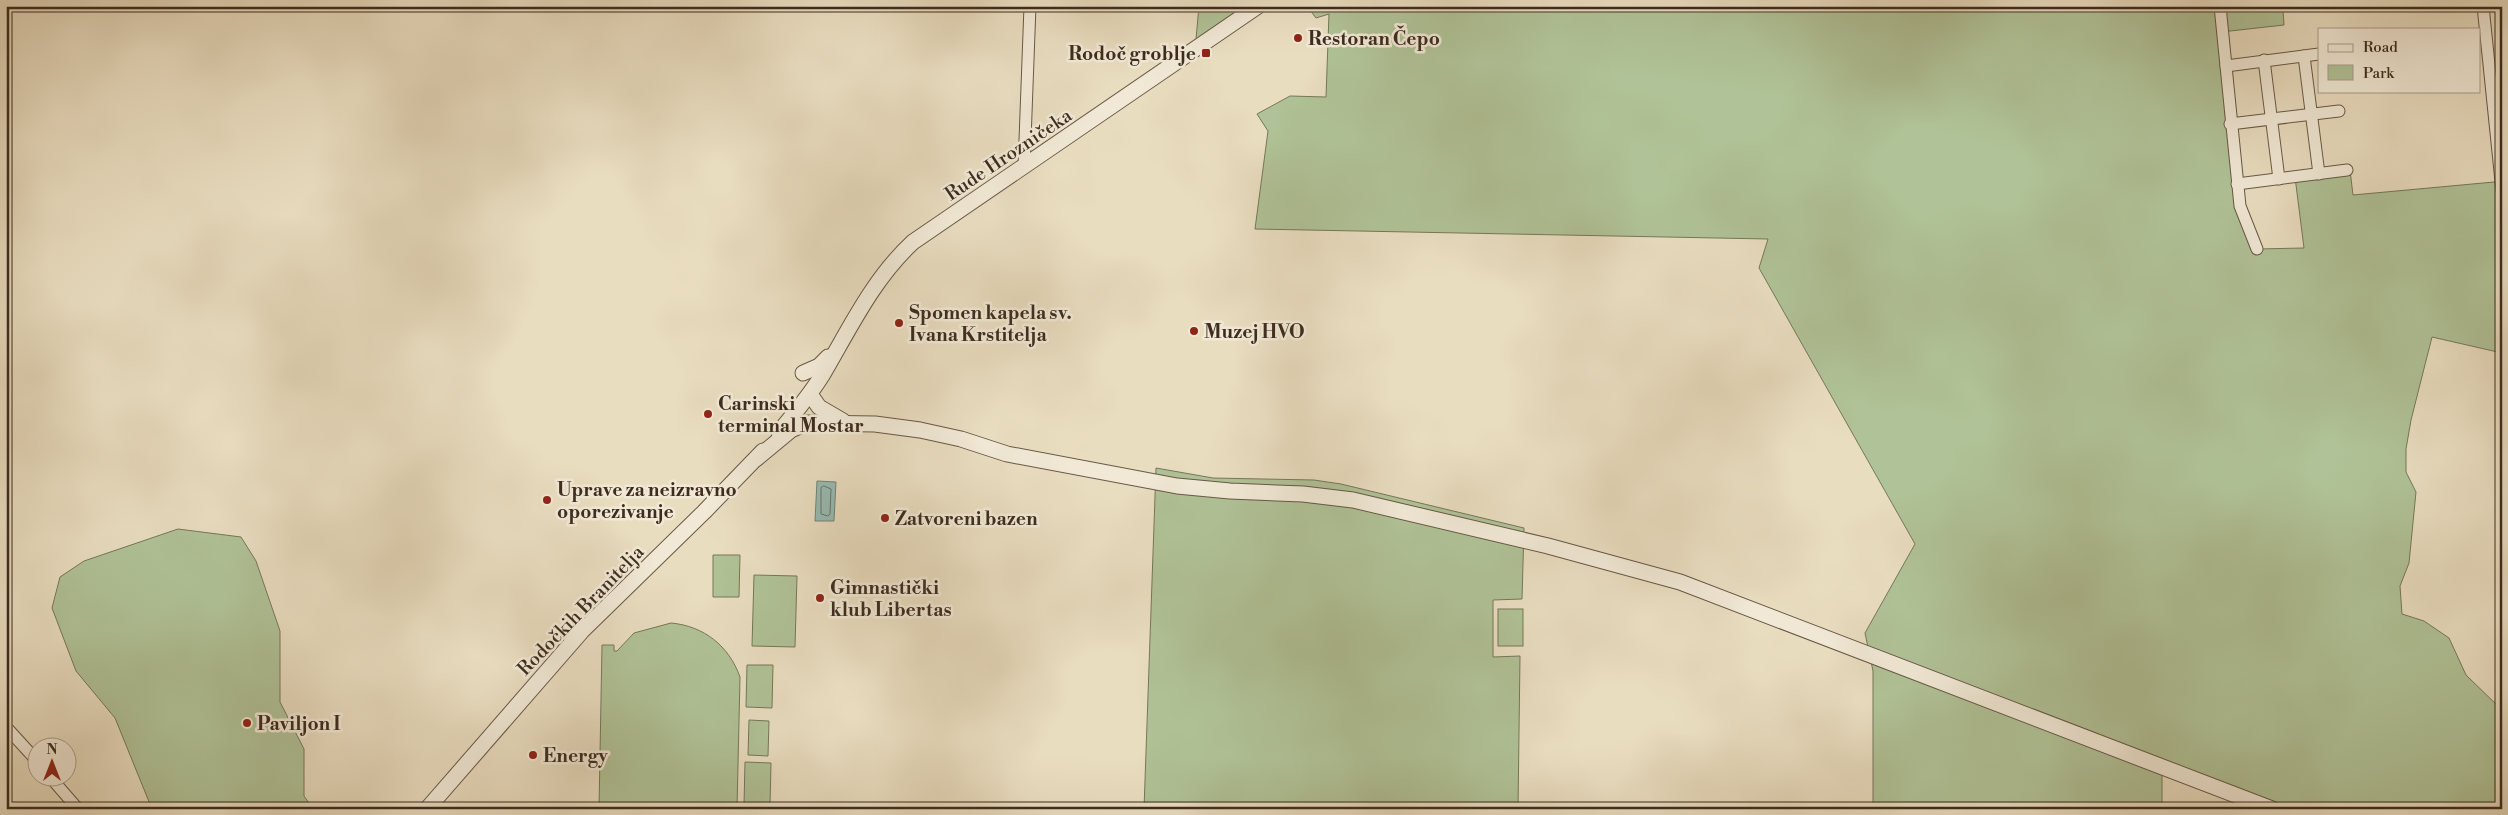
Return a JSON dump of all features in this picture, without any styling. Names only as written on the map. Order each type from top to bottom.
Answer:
[{"type":"street","points":[[1024,167],[1030,6]]},
{"type":"street","name":"Rude Hrozničeka","points":[[823,374],[861,307],[896,258],[913,242],[1258,6]]},
{"type":"street","points":[[2220,6],[2230,124],[2240,206],[2257,250]]},
{"type":"street","points":[[2483,6],[2502,191]]},
{"type":"street","points":[[2226,66],[2318,54]]},
{"type":"street","points":[[2304,56],[2319,174]]},
{"type":"street","points":[[2264,60],[2279,179]]},
{"type":"street","points":[[2230,124],[2339,111]]},
{"type":"street","points":[[2237,184],[2347,170]]},
{"type":"street","points":[[803,373],[824,361],[839,345]]},
{"type":"street","name":"Rodočkih Branitelja","points":[[427,809],[582,631],[756,459],[805,400],[823,374]]},
{"type":"street","points":[[805,400],[806,413],[819,422]]},
{"type":"street","points":[[805,400],[849,423]]},
{"type":"street","points":[[756,459],[790,430],[807,423],[849,423],[920,430],[1036,460],[1177,486],[1230,491],[1303,494],[1352,500],[1610,562],[1680,582],[1790,622],[2272,809]]},
{"type":"street","points":[[7,729],[28,751]]},
{"type":"street","points":[[60,788],[78,809]]},
{"type":"green space","points":[[1199,6],[1258,6],[1203,44],[1196,39]]},
{"type":"green space","points":[[1307,6],[2316,6],[2283,11],[2284,25],[2221,32],[2237,184],[2257,249],[2304,248],[2295,177],[2350,170],[2353,195],[2494,182],[2502,191],[2502,353],[2432,337],[2411,420],[2406,449],[2406,472],[2416,492],[2409,563],[2400,586],[2402,614],[2424,621],[2449,638],[2466,675],[2502,710],[2502,809],[2272,809],[2162,767],[2162,809],[1873,809],[1873,671],[1865,633],[1915,544],[1759,268],[1768,239],[1255,229],[1268,131],[1257,114],[1290,96],[1326,97],[1329,14],[1316,18]]},
{"type":"green space","points":[[1156,468],[1213,478],[1314,480],[1341,484],[1524,528],[1522,599],[1493,600],[1493,657],[1520,656],[1518,809],[1144,809]]},
{"type":"green space","points":[[178,529],[241,537],[256,561],[280,631],[280,702],[304,749],[304,796],[313,809],[152,809],[115,718],[76,671],[52,608],[60,577],[84,561]]},
{"type":"green space","points":[[713,555],[740,555],[739,597],[713,597]]},
{"type":"green space","points":[[754,575],[797,576],[795,647],[752,646]]},
{"type":"green space","points":[[1498,609],[1523,609],[1523,646],[1498,646]]},
{"type":"green space","points":[[671,623],[694,628],[714,640],[729,656],[740,677],[737,809],[599,809],[602,645],[614,645],[614,651],[617,651],[634,633]]},
{"type":"green space","points":[[747,665],[773,665],[772,708],[746,707]]},
{"type":"green space","points":[[749,720],[769,721],[768,756],[748,755]]},
{"type":"green space","points":[[745,762],[771,763],[770,805],[744,805]]},
{"type":"water","points":[[817,481],[836,482],[834,521],[815,521]]},
{"type":"place","name":"Restoran Čepo","points":[[1298,38]]},
{"type":"place","name":"Rodoč groblje","points":[[1206,53]]},
{"type":"place","name":"Spomen kapela sv. Ivana Krstitelja","points":[[899,323]]},
{"type":"place","name":"Muzej HVO","points":[[1194,331]]},
{"type":"place","name":"Carinski terminal Mostar","points":[[708,414]]},
{"type":"place","name":"Uprave za neizravno oporezivanje","points":[[547,500]]},
{"type":"place","name":"Zatvoreni bazen","points":[[885,518]]},
{"type":"place","name":"Gimnastički klub Libertas","points":[[820,598]]},
{"type":"place","name":"Paviljon I","points":[[247,723]]},
{"type":"place","name":"Energy","points":[[533,755]]}]
